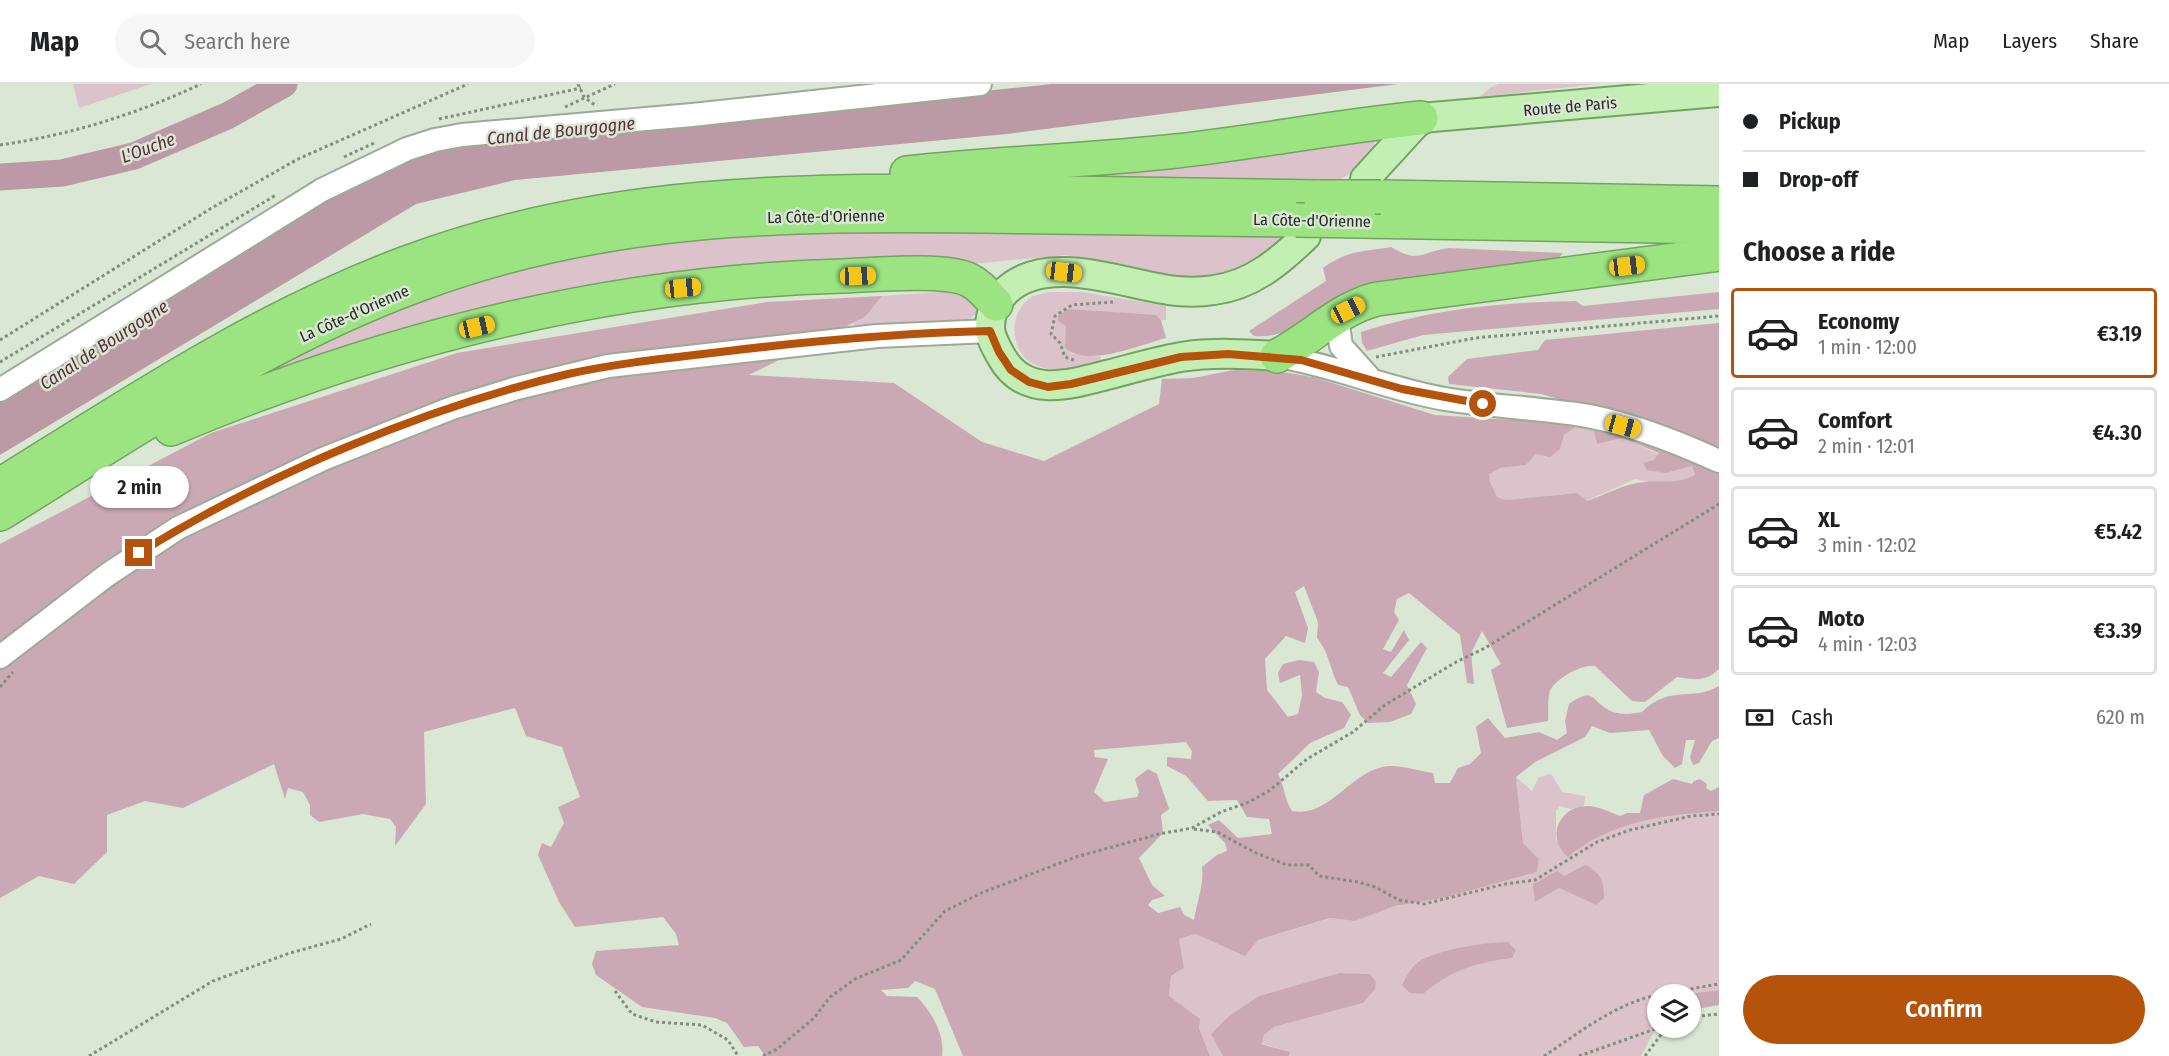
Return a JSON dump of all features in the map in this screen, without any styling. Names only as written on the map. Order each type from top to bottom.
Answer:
[{"type":"highway","points":[[677,200],[986,164],[1173,151],[1357,124],[1421,118]]},
{"type":"highway","name":"La Côte-d'Orienne","points":[[1,504],[245,337],[352,285],[428,255],[499,233],[615,208],[677,200],[798,192],[886,190],[1320,197],[1373,188],[1719,203]]},
{"type":"highway","name":"La Côte-d'Orienne","points":[[1,504],[310,330],[421,284],[535,249],[652,227],[771,216],[861,215],[1301,228],[1360,221],[1719,227]]},
{"type":"highway","points":[[1277,356],[1298,345],[1359,304],[1377,299],[1719,254]]},
{"type":"highway","points":[[1,504],[243,399],[355,360],[543,312],[683,288],[775,280],[879,275],[960,276],[976,284],[993,318]]},
{"type":"main road","name":"Route de Paris","points":[[1421,118],[1719,92]]},
{"type":"main road","points":[[1373,188],[1421,118]]},
{"type":"main road","points":[[1277,356],[1228,354],[1181,357],[1071,384],[1048,387],[1029,382],[1011,370],[999,352],[993,318],[1002,295],[1018,281],[1049,272],[1085,274],[1177,291],[1230,287],[1264,272],[1301,228]]},
{"type":"street","points":[[0,390],[322,190],[373,163],[435,140],[520,129],[692,115],[980,84]]},
{"type":"street","points":[[0,657],[107,575],[178,528],[323,459],[452,408],[517,388],[608,366],[877,336],[993,318]]},
{"type":"street","points":[[1337,318],[1339,341],[1353,362],[1371,380]]},
{"type":"street","points":[[1277,356],[1320,364],[1445,399],[1579,414],[1685,446],[1719,462]]},
{"type":"path","points":[[0,145],[36,140],[104,123],[201,84]]},
{"type":"path","points":[[0,340],[210,209],[298,159],[468,84]]},
{"type":"path","points":[[563,107],[615,84]]},
{"type":"path","points":[[1353,362],[1413,348],[1475,338],[1719,316]]},
{"type":"path","points":[[763,1056],[777,1049],[814,1017],[830,996],[847,985],[901,960],[945,911],[981,892],[1076,857],[1159,834],[1192,828],[1269,791],[1296,766],[1353,732],[1385,705],[1456,662],[1485,648],[1719,504]]},
{"type":"path","points":[[1192,828],[1217,832],[1256,853],[1287,865],[1310,865],[1319,876],[1358,882],[1375,887],[1399,900],[1424,904],[1505,884],[1535,880],[1597,842],[1630,830],[1691,816],[1719,814]]},
{"type":"path","points":[[89,1056],[213,981],[290,953],[341,939],[371,924]]},
{"type":"path","points":[[1701,987],[1719,984]]},
{"type":"path","points":[[615,991],[632,1014],[656,1022],[702,1025],[728,1040],[738,1056]]},
{"type":"path","points":[[1544,1056],[1611,1014],[1635,1001],[1647,998]]},
{"type":"path","points":[[1701,1016],[1719,1014]]},
{"type":"path","points":[[1579,1056],[1647,1032]]},
{"type":"path","points":[[1645,1056],[1658,1038]]},
{"type":"shaded area","points":[[73,84],[151,84],[79,108]]},
{"type":"shaded area","points":[[1499,84],[1596,84],[1480,97],[1491,87]]},
{"type":"shaded area","points":[[1374,138],[1374,146],[1369,159],[1338,181],[991,179]]},
{"type":"shaded area","points":[[818,228],[1286,234],[1244,270],[1210,279],[1161,276],[1123,264],[1065,255],[962,265],[832,268],[276,378],[249,378],[388,308],[492,273],[614,247]]},
{"type":"shaded area","points":[[1391,247],[1414,256],[1449,248],[1563,253],[1558,259],[1371,283],[1348,292],[1292,329],[1269,336],[1254,336],[1249,331],[1326,281],[1323,268],[1332,262],[1356,253]]},
{"type":"shaded area","points":[[968,290],[981,301],[977,312],[966,322],[856,328],[854,323],[865,317],[882,296]]},
{"type":"shaded area","points":[[1050,292],[1082,292],[1166,306],[1166,320],[1161,320],[1156,315],[1067,326],[1065,348],[1072,354],[1100,356],[1102,362],[1070,369],[1046,368],[1028,360],[1021,353],[1014,333],[1018,312],[1024,303],[1033,296]]},
{"type":"shaded area","points":[[1719,292],[1719,309],[1423,335],[1367,351],[1362,343],[1361,332],[1387,324],[1467,308],[1576,301],[1583,306]]},
{"type":"shaded area","points":[[882,296],[865,317],[749,375],[894,383],[982,442],[1044,461],[1159,404],[1162,379],[1193,378],[1234,370],[1276,371],[1313,377],[1435,415],[1580,424],[1564,435],[1560,449],[1550,457],[1536,454],[1526,465],[1500,468],[1489,474],[1497,497],[1506,500],[1577,493],[1587,501],[1630,485],[1675,481],[1695,475],[1692,466],[1666,473],[1647,470],[1643,463],[1654,460],[1659,453],[1622,438],[1597,444],[1593,427],[1653,442],[1719,469],[1719,669],[1709,676],[1695,679],[1677,677],[1645,702],[1632,701],[1595,666],[1583,667],[1563,677],[1553,686],[1549,698],[1548,721],[1507,728],[1491,670],[1501,664],[1482,631],[1471,653],[1474,684],[1467,683],[1460,635],[1409,593],[1397,599],[1394,612],[1399,620],[1383,649],[1391,652],[1404,630],[1409,640],[1383,673],[1391,677],[1421,642],[1427,648],[1407,685],[1416,704],[1411,714],[1390,722],[1368,723],[1360,715],[1348,687],[1338,685],[1324,649],[1317,638],[1318,622],[1304,586],[1295,592],[1308,628],[1305,643],[1286,636],[1265,659],[1267,690],[1288,717],[1298,714],[1302,695],[1300,675],[1280,683],[1278,673],[1283,664],[1299,660],[1314,662],[1319,672],[1316,692],[1325,698],[1342,702],[1351,715],[1344,728],[1310,743],[1278,774],[1292,811],[1316,808],[1370,771],[1382,767],[1401,767],[1433,773],[1435,783],[1450,783],[1458,768],[1470,764],[1481,753],[1476,727],[1488,718],[1505,738],[1539,732],[1557,740],[1567,733],[1565,721],[1569,704],[1584,696],[1593,697],[1613,712],[1631,714],[1642,712],[1662,698],[1700,693],[1719,686],[1719,738],[1712,741],[1699,763],[1693,765],[1690,757],[1695,740],[1686,740],[1682,764],[1675,768],[1663,756],[1649,730],[1610,733],[1592,726],[1585,737],[1535,762],[1516,777],[1523,843],[1539,859],[1537,872],[1443,898],[1395,906],[1355,921],[1330,918],[1258,940],[1245,956],[1196,934],[1179,939],[1184,968],[1171,976],[1169,996],[1200,1019],[1199,1028],[1210,1056],[963,1056],[935,989],[915,981],[908,988],[881,990],[887,996],[917,997],[936,1024],[941,1040],[942,1056],[765,1056],[758,1046],[744,1047],[727,1023],[715,1018],[642,1007],[596,975],[592,964],[596,951],[679,945],[676,934],[663,917],[575,927],[559,902],[538,855],[542,843],[551,847],[564,823],[558,807],[580,797],[562,747],[526,736],[515,708],[424,732],[426,804],[395,846],[396,827],[390,819],[363,814],[319,822],[310,815],[310,805],[303,792],[288,788],[285,799],[274,764],[183,808],[145,801],[107,815],[107,852],[74,884],[39,876],[0,898],[0,544],[211,433],[457,353],[767,302]],"holes":[[[1186,742],[1192,751],[1191,759],[1167,757],[1167,766],[1186,776],[1208,801],[1237,800],[1247,817],[1269,819],[1272,834],[1238,838],[1219,820],[1208,825],[1225,843],[1227,851],[1217,855],[1202,867],[1201,887],[1194,920],[1184,915],[1180,907],[1158,913],[1148,905],[1152,900],[1165,896],[1152,885],[1139,858],[1163,833],[1161,815],[1169,809],[1157,774],[1148,769],[1135,779],[1139,792],[1137,797],[1105,802],[1094,792],[1108,759],[1095,757],[1094,750]]]},
{"type":"shaded area","points":[[1069,309],[1156,315],[1161,320],[1166,338],[1114,353],[1086,356],[1075,354],[1065,348],[1066,326],[1058,321],[1058,316]]},
{"type":"shaded area","points":[[1719,323],[1719,451],[1635,420],[1541,394],[1449,384],[1448,377],[1467,359],[1538,350],[1545,340]]},
{"type":"shaded area","points":[[1580,424],[1593,427],[1597,444],[1622,438],[1659,454],[1654,460],[1666,473],[1692,466],[1695,475],[1684,481],[1657,484],[1635,479],[1586,501],[1577,493],[1506,500],[1497,497],[1489,482],[1489,474],[1500,468],[1526,465],[1536,454],[1560,449],[1564,435]]},
{"type":"shaded area","points":[[1551,774],[1562,792],[1585,796],[1584,806],[1571,809],[1560,806],[1556,810],[1556,840],[1568,856],[1584,844],[1620,827],[1659,818],[1719,811],[1719,990],[1701,992],[1701,984],[1647,984],[1647,1038],[1651,1038],[1641,1056],[1289,1056],[1290,1052],[1260,1043],[1264,1035],[1274,1027],[1363,1003],[1370,974],[1339,973],[1259,996],[1223,1056],[1210,1056],[1199,1028],[1169,997],[1171,976],[1184,968],[1179,939],[1196,934],[1207,938],[1258,940],[1331,918],[1355,921],[1395,906],[1443,898],[1537,872],[1539,859],[1523,843],[1516,777],[1532,791],[1539,777]],"holes":[[[1585,865],[1596,905],[1559,888],[1535,902],[1564,877]],[[1508,942],[1512,958],[1485,962],[1443,976]]]},
{"type":"shaded area","points":[[1673,779],[1692,784],[1700,779],[1711,791],[1719,787],[1719,811],[1639,822],[1602,835],[1568,857],[1561,849],[1557,841],[1557,832],[1563,817],[1570,811],[1589,806],[1620,816],[1627,813],[1640,813],[1644,795]]},
{"type":"shaded area","points":[[1585,865],[1598,874],[1602,882],[1604,898],[1596,905],[1559,888],[1535,902],[1533,884],[1557,871],[1564,876]]},
{"type":"shaded area","points":[[1508,942],[1516,950],[1512,958],[1487,962],[1454,973],[1423,994],[1410,993],[1402,985],[1413,967],[1423,959],[1465,947]]},
{"type":"shaded area","points":[[1339,973],[1370,974],[1376,982],[1375,989],[1363,1003],[1274,1027],[1264,1035],[1261,1044],[1290,1052],[1289,1056],[1223,1056],[1211,1034],[1228,1017],[1259,996]]},
{"type":"shaded area","points":[[1719,990],[1719,1005],[1701,1008],[1701,992]]},
{"type":"water","name":"Canal de Bourgogne","points":[[1052,84],[1398,84],[1007,134],[515,180],[416,204],[0,455],[0,402],[356,181],[451,144],[692,122]]},
{"type":"waterway","name":"L'Ouche","points":[[0,177],[62,173],[134,156],[227,116],[284,84]]},
{"type":"route","points":[[139,553],[178,528],[211,511],[323,459],[452,408],[517,388],[608,366],[740,350],[927,332],[990,331],[993,341],[1011,370],[1029,382],[1048,387],[1058,387],[1181,357],[1228,354],[1277,356],[1301,360],[1345,370],[1402,389],[1445,399],[1483,404]]}]
